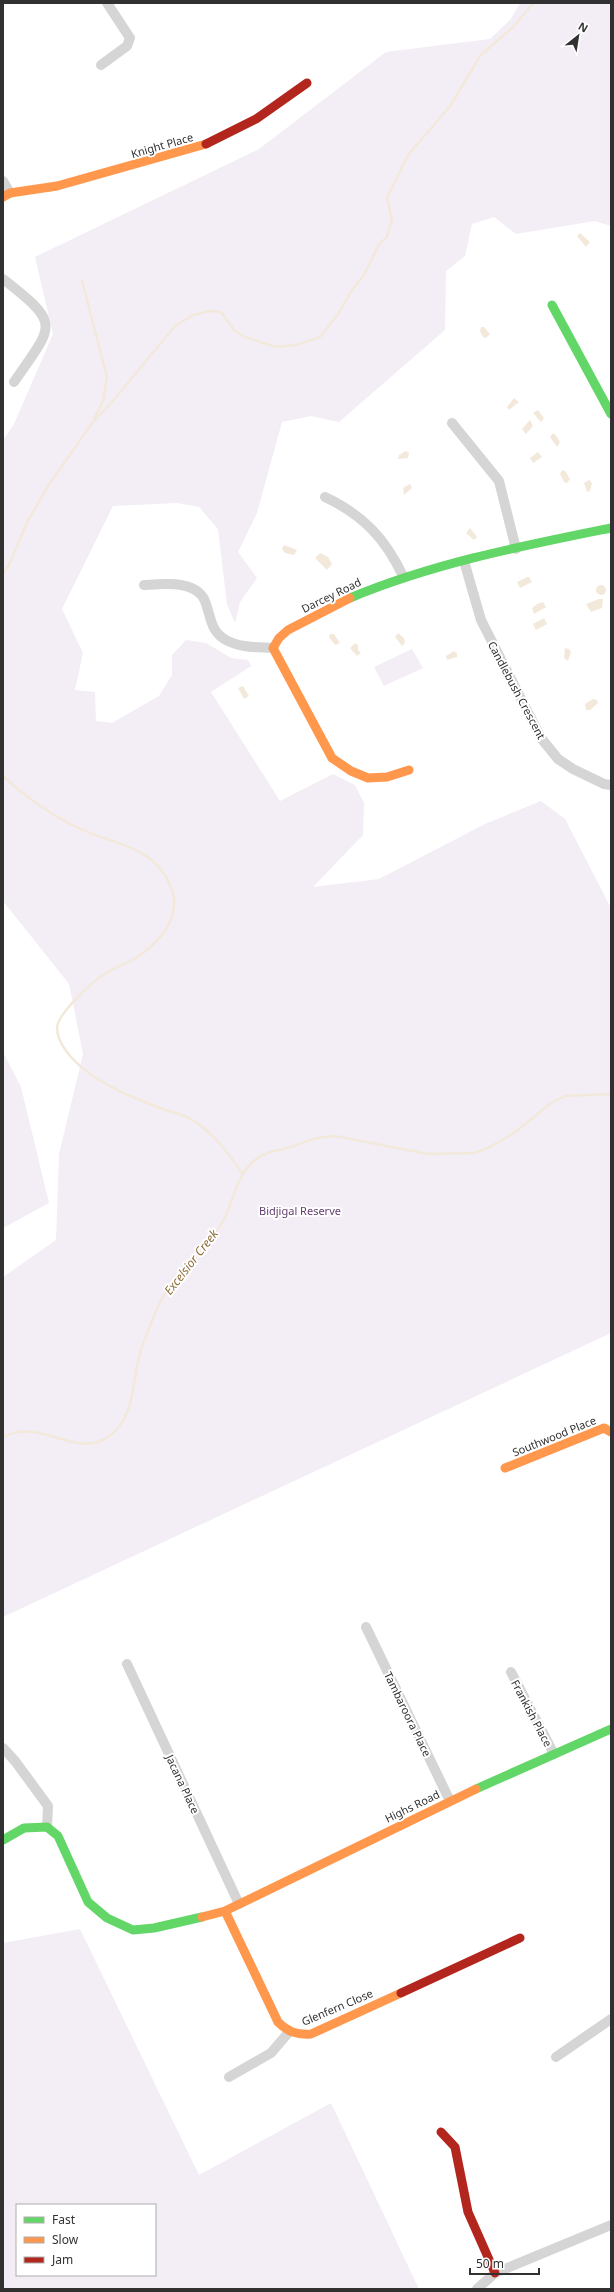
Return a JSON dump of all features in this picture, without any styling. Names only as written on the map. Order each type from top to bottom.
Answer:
[{"type":"street","points":[[101,65],[127,46],[130,38],[107,3]]},
{"type":"street","name":"Knight Place","points":[[6,195],[57,186],[198,148],[228,135],[256,119],[306,83]]},
{"type":"street","points":[[3,181],[6,195]]},
{"type":"street","points":[[3,279],[41,310],[46,320],[47,330],[42,341],[14,382]]},
{"type":"street","points":[[552,306],[611,414]]},
{"type":"street","points":[[452,423],[499,481],[516,549]]},
{"type":"street","points":[[325,497],[356,514],[368,525],[392,552],[403,576]]},
{"type":"street","name":"Darcey Road","points":[[273,648],[277,639],[283,633],[328,608],[403,576],[611,528]]},
{"type":"street","name":"Candlebush Crescent","points":[[464,561],[481,620],[541,738],[562,761],[577,771],[604,784],[611,785]]},
{"type":"street","points":[[144,585],[171,583],[186,585],[198,592],[206,602],[208,616],[214,629],[225,639],[239,645],[273,648],[282,668],[332,758],[358,776],[369,779],[391,777],[408,770]]},
{"type":"street","name":"Southwood Place","points":[[504,1468],[604,1428],[611,1432]]},
{"type":"street","name":"Tambaroora Place","points":[[366,1627],[450,1801]]},
{"type":"street","name":"Jacana Place","points":[[127,1664],[239,1904]]},
{"type":"street","name":"Frankish Place","points":[[511,1672],[554,1754]]},
{"type":"street","name":"Highs Road","points":[[47,1827],[58,1836],[88,1902],[107,1918],[133,1930],[154,1928],[225,1911],[450,1801],[611,1729]]},
{"type":"street","points":[[3,1748],[15,1760],[48,1806],[47,1827],[36,1826],[24,1828],[3,1840]]},
{"type":"street","name":"Glenfern Close","points":[[225,1911],[278,2022],[289,2032],[299,2036],[311,2034],[520,1938]]},
{"type":"street","points":[[556,2057],[611,2019]]},
{"type":"street","points":[[229,2077],[271,2053],[289,2032]]},
{"type":"street","points":[[441,2132],[455,2147],[468,2212],[495,2273]]},
{"type":"street","points":[[477,2289],[495,2273],[611,2225]]},
{"type":"green space","name":"Bidjigal Reserve","points":[[520,3],[611,3],[611,226],[595,221],[516,234],[494,217],[472,224],[465,256],[446,271],[445,330],[339,422],[311,416],[282,422],[257,513],[238,552],[257,578],[240,602],[235,623],[227,604],[218,529],[199,507],[177,503],[113,506],[62,609],[83,653],[75,690],[95,692],[96,721],[112,723],[159,696],[172,675],[172,655],[186,640],[206,643],[231,658],[248,660],[251,666],[211,692],[280,801],[333,774],[355,785],[364,803],[363,835],[313,887],[379,879],[485,824],[541,801],[565,819],[611,908],[611,1333],[3,1617],[3,1277],[56,1240],[59,1154],[83,1054],[69,984],[3,901],[3,440],[14,424],[53,334],[35,257],[259,149],[386,52],[490,39],[510,20]]},
{"type":"green space","points":[[412,649],[423,668],[384,686],[374,667]]},
{"type":"green space","points":[[3,1052],[21,1087],[49,1203],[3,1228]]},
{"type":"green space","points":[[80,1929],[199,2175],[331,2103],[419,2289],[3,2289],[3,1943]]},
{"type":"shaded area","points":[[580,233],[590,242],[586,247],[577,236]]},
{"type":"shaded area","points":[[481,327],[484,327],[490,334],[486,338],[483,337],[480,331]]},
{"type":"shaded area","points":[[514,398],[519,402],[509,410],[507,407]]},
{"type":"shaded area","points":[[538,410],[544,418],[541,422],[533,413]]},
{"type":"shaded area","points":[[530,420],[533,426],[526,434],[522,429]]},
{"type":"shaded area","points":[[552,434],[555,434],[560,442],[557,447],[550,437]]},
{"type":"shaded area","points":[[406,451],[409,453],[408,458],[398,459],[399,455]]},
{"type":"shaded area","points":[[538,452],[542,457],[533,463],[530,458]]},
{"type":"shaded area","points":[[562,470],[565,471],[570,479],[567,483],[564,482],[560,474]]},
{"type":"shaded area","points":[[589,480],[592,483],[590,491],[587,492],[584,483]]},
{"type":"shaded area","points":[[410,484],[412,488],[404,495],[403,488]]},
{"type":"shaded area","points":[[470,528],[477,537],[474,540],[466,533]]},
{"type":"shaded area","points":[[284,545],[297,550],[294,555],[285,553],[282,549]]},
{"type":"shaded area","points":[[320,553],[328,557],[332,564],[327,570],[315,558]]},
{"type":"shaded area","points":[[529,577],[532,582],[520,588],[517,582]]},
{"type":"shaded area","points":[[599,585],[603,585],[605,586],[605,594],[599,595],[596,592],[596,588]]},
{"type":"shaded area","points":[[603,599],[602,608],[591,612],[586,604]]},
{"type":"shaded area","points":[[543,602],[546,607],[534,614],[532,608]]},
{"type":"shaded area","points":[[544,618],[547,624],[536,630],[533,624]]},
{"type":"shaded area","points":[[398,633],[404,638],[405,643],[402,646],[395,637]]},
{"type":"shaded area","points":[[330,634],[334,634],[340,643],[335,645],[329,637]]},
{"type":"shaded area","points":[[355,643],[358,645],[358,650],[361,653],[357,656],[350,648]]},
{"type":"shaded area","points":[[565,648],[569,649],[571,652],[568,661],[564,658]]},
{"type":"shaded area","points":[[454,651],[457,653],[457,657],[447,660],[446,656]]},
{"type":"shaded area","points":[[243,686],[249,696],[244,699],[238,688]]},
{"type":"shaded area","points":[[593,699],[597,700],[598,703],[590,710],[586,710],[585,704]]},
{"type":"waterway","points":[[3,573],[9,565],[28,520],[48,486],[92,423],[112,402],[175,326],[193,315],[210,311],[221,312],[235,331],[245,337],[276,347],[296,345],[320,337],[338,314],[352,290],[364,275],[379,244],[387,237],[392,220],[387,198],[408,155],[451,105],[480,56],[514,26],[533,3]]},
{"type":"waterway","points":[[82,281],[107,377],[103,401],[94,419]]},
{"type":"waterway","points":[[3,776],[28,797],[65,821],[87,832],[129,847],[153,861],[162,871],[170,885],[173,896],[174,908],[171,918],[167,928],[160,937],[143,953],[99,978],[76,998],[63,1015],[57,1029],[59,1038],[66,1051],[76,1063],[89,1073],[119,1091],[134,1098],[185,1116],[194,1121],[217,1141],[242,1173]]},
{"type":"waterway","name":"Excelsior Creek","points":[[3,1437],[19,1432],[34,1432],[77,1443],[91,1444],[104,1439],[118,1428],[128,1409],[140,1354],[160,1302],[170,1287],[202,1251],[217,1231],[227,1213],[239,1181],[249,1166],[259,1157],[313,1139],[335,1136],[428,1154],[474,1153],[490,1147],[514,1133],[551,1103],[565,1096],[611,1094]]},
{"type":"traffic: fast","points":[[552,305],[611,414]]},
{"type":"traffic: fast","points":[[350,598],[446,565],[511,549],[611,528]]},
{"type":"traffic: fast","points":[[476,1789],[611,1729]]},
{"type":"traffic: fast","points":[[3,1840],[24,1828],[47,1827],[58,1836],[88,1902],[107,1918],[133,1930],[154,1928],[202,1917]]},
{"type":"traffic: slow","points":[[3,197],[10,193],[57,186],[206,144]]},
{"type":"traffic: slow","points":[[350,598],[288,630],[279,638],[273,648],[332,758],[351,771],[368,778],[387,777],[409,770]]},
{"type":"traffic: slow","points":[[505,1468],[604,1428],[611,1432]]},
{"type":"traffic: slow","points":[[202,1917],[225,1911],[476,1789]]},
{"type":"traffic: slow","points":[[225,1911],[278,2022],[289,2030],[301,2034],[311,2034],[401,1993]]},
{"type":"traffic: jam","points":[[206,144],[256,119],[307,83]]},
{"type":"traffic: jam","points":[[401,1993],[520,1938]]},
{"type":"traffic: jam","points":[[441,2132],[455,2147],[468,2212],[495,2273]]}]
